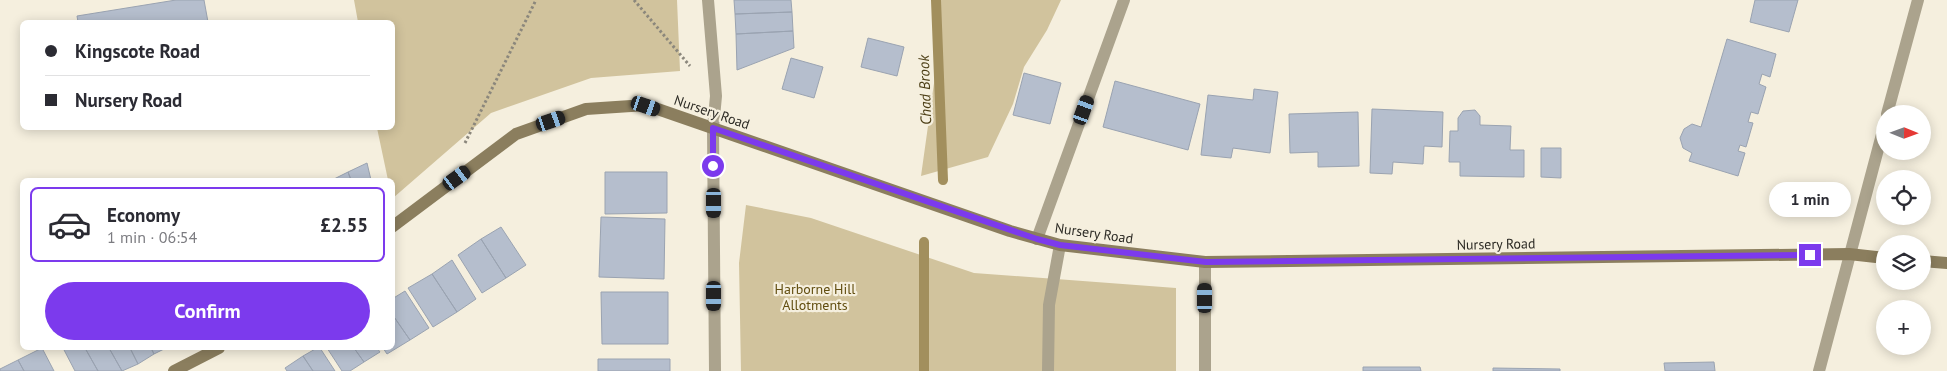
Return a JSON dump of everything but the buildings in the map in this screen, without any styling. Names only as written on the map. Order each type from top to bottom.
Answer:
[{"type":"main road","name":"Nursery Road","points":[[395,225],[516,134],[586,109],[646,106],[1037,239],[1060,245],[1206,262],[1850,254],[1876,257]]},
{"type":"main road","points":[[1931,262],[1947,263]]},
{"type":"main road","points":[[174,371],[215,350]]},
{"type":"street","points":[[708,0],[716,96],[713,128],[715,371]]},
{"type":"street","points":[[1037,239],[1124,0]]},
{"type":"street","points":[[1889,105],[1918,0]]},
{"type":"street","points":[[1819,371],[1876,157]]},
{"type":"street","points":[[1048,371],[1049,305],[1060,245]]},
{"type":"street","points":[[1205,371],[1206,262]]},
{"type":"path","points":[[464,144],[536,0]]},
{"type":"path","points":[[634,0],[692,68]]},
{"type":"green space","points":[[354,0],[677,0],[680,71],[591,78],[491,113],[395,196],[395,178],[388,178],[377,130],[395,130],[395,20],[358,20]]},
{"type":"green space","points":[[935,0],[1061,0],[1047,30],[1024,67],[1013,104],[988,157],[921,176],[935,76]]},
{"type":"green space","name":"Harborne Hill Allotments","points":[[746,205],[811,218],[974,273],[1176,288],[1176,371],[741,371],[739,263]]},
{"type":"waterway","name":"Chad Brook","points":[[936,0],[943,180]]},
{"type":"waterway","name":"Chad Brook","points":[[924,242],[924,371]]},
{"type":"route","points":[[713,166],[713,128],[1037,239],[1060,245],[1206,262],[1810,255]]}]
